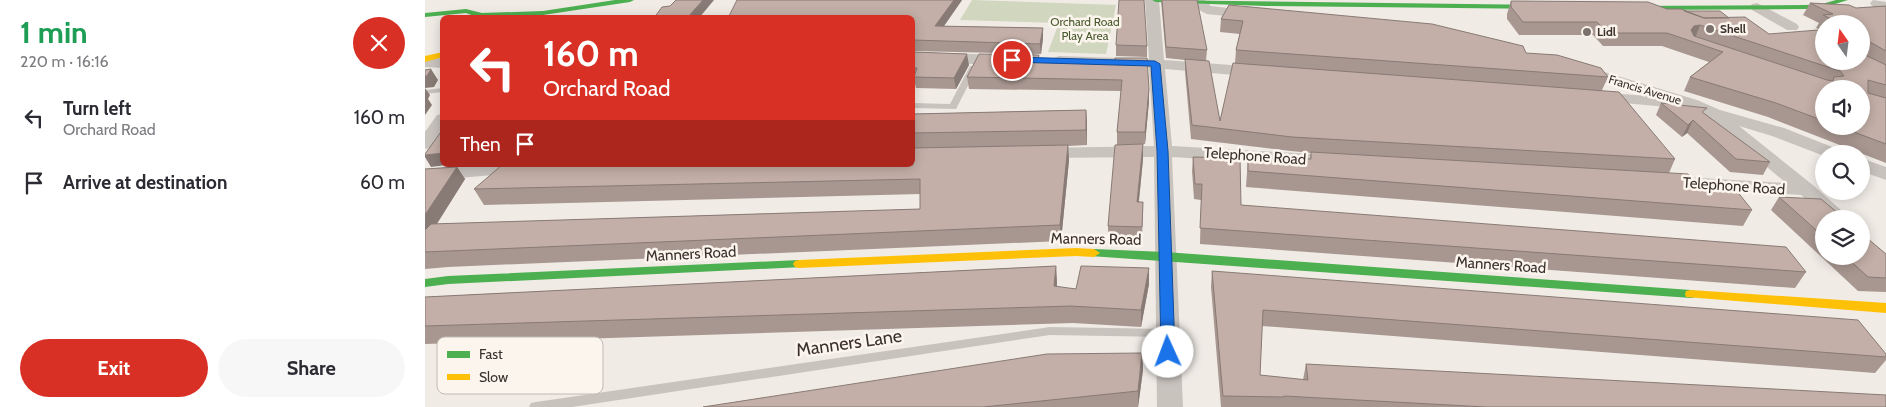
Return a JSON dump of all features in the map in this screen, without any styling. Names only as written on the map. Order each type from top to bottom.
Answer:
[{"type":"main road","points":[[425,14],[458,0]]},
{"type":"main road","points":[[466,0],[463,4],[467,12]]},
{"type":"main road","points":[[543,15],[629,0]]},
{"type":"main road","points":[[1156,0],[1199,2]]},
{"type":"main road","points":[[1611,8],[1822,6],[1844,0]]},
{"type":"main road","points":[[1266,10],[1562,8]]},
{"type":"main road","points":[[425,14],[467,12],[481,15]]},
{"type":"main road","points":[[425,60],[440,55]]},
{"type":"main road","name":"Manners Road","points":[[425,282],[1076,252],[1165,256],[1886,308]]},
{"type":"street","points":[[1152,0],[1155,64],[1163,151],[1170,407]]},
{"type":"street","points":[[1199,2],[1207,10],[1218,12],[1266,10],[1323,20]]},
{"type":"street","points":[[1757,7],[1792,26]]},
{"type":"street","points":[[915,57],[1017,60]]},
{"type":"street","points":[[425,60],[440,62]]},
{"type":"street","points":[[1045,61],[1155,64],[1274,73]]},
{"type":"street","name":"Francis Avenue","points":[[1564,65],[1712,112],[1830,210]]},
{"type":"street","points":[[1582,96],[1691,104]]},
{"type":"street","points":[[1712,112],[1778,132],[1815,147]]},
{"type":"street","points":[[425,144],[440,124]]},
{"type":"street","name":"Telephone Road","points":[[1028,154],[1163,151],[1351,162]]},
{"type":"street","points":[[425,174],[514,167]]},
{"type":"street","points":[[1870,168],[1886,174]]},
{"type":"street","name":"Telephone Road","points":[[1648,180],[1807,190]]},
{"type":"lane","points":[[1811,0],[1822,6]]},
{"type":"lane","points":[[1641,8],[1648,14],[1655,16]]},
{"type":"lane","points":[[1721,8],[1733,16]]},
{"type":"lane","points":[[915,106],[953,107],[978,59]]},
{"type":"lane","points":[[425,92],[440,90]]},
{"type":"lane","name":"Manners Lane","points":[[536,407],[1050,331],[1167,333]]},
{"type":"green space","name":"Orchard Road Play Area","points":[[972,0],[1116,5],[1106,54],[1048,52],[1059,23],[960,20]]},
{"type":"building","points":[[676,0],[703,0],[690,15],[656,15],[662,7],[670,6]]},
{"type":"building","points":[[737,0],[954,0],[935,26],[1043,28],[1040,44],[915,40],[915,15],[730,15]]},
{"type":"building","points":[[1119,0],[1144,0],[1147,46],[1116,45]]},
{"type":"building","points":[[1162,0],[1197,0],[1207,50],[1166,47]]},
{"type":"building","points":[[1511,1],[1648,2],[1667,9],[1681,9],[1704,18],[1745,17],[1769,34],[1815,30],[1815,63],[1700,25],[1694,26],[1691,30],[1694,36],[1827,80],[1815,80],[1815,118],[1776,103],[1690,77],[1723,52],[1667,33],[1608,33],[1597,22],[1523,22],[1511,7]]},
{"type":"building","points":[[1810,3],[1849,5],[1856,8],[1886,6],[1886,51],[1870,42],[1870,15],[1823,15],[1833,14]]},
{"type":"building","points":[[1229,5],[1432,24],[1523,46],[1526,53],[1557,55],[1601,68],[1608,77],[1236,50],[1243,21],[1221,19]]},
{"type":"building","points":[[1684,11],[1720,11],[1729,18],[1704,18]]},
{"type":"building","points":[[915,52],[967,54],[954,78],[915,77],[917,68],[915,68]]},
{"type":"building","points":[[979,54],[1039,55],[1038,60],[1114,63],[1115,58],[1147,58],[1149,89],[1145,132],[1117,132],[1122,80],[967,77]]},
{"type":"building","points":[[1870,57],[1886,65],[1886,85],[1870,80],[1833,80],[1834,77],[1844,76],[1837,70],[1870,70]]},
{"type":"building","points":[[1185,59],[1209,61],[1220,121],[1233,63],[1619,92],[1675,159],[1292,137],[1192,125]]},
{"type":"building","points":[[431,69],[427,76],[425,76],[425,70]]},
{"type":"building","points":[[1870,94],[1886,98],[1886,144],[1862,135],[1870,135]]},
{"type":"building","points":[[1661,103],[1707,108],[1702,112],[1770,162],[1736,159],[1693,120],[1688,125]]},
{"type":"building","points":[[1086,110],[1086,130],[915,133],[915,114]]},
{"type":"building","points":[[440,133],[440,153],[425,154]]},
{"type":"building","points":[[1143,144],[1137,202],[1143,202],[1142,227],[1108,226],[1115,145]]},
{"type":"building","points":[[1068,145],[1060,225],[425,252],[425,230],[431,224],[920,209],[920,179],[474,189],[500,167],[915,167],[915,148]]},
{"type":"building","points":[[1311,152],[1688,174],[1698,187],[1736,190],[1752,210],[1248,171],[1248,158],[1311,159]]},
{"type":"building","points":[[1193,157],[1240,158],[1241,205],[1786,247],[1806,272],[1200,228],[1202,184],[1195,184]]},
{"type":"building","points":[[457,167],[425,215],[425,169]]},
{"type":"building","points":[[1779,197],[1822,200],[1834,210],[1815,210],[1815,229]]},
{"type":"building","points":[[1870,241],[1886,254],[1886,278],[1868,277],[1855,265],[1870,265]]},
{"type":"building","points":[[1056,266],[1054,286],[1076,289],[1081,266],[1149,268],[1141,310],[1071,306],[425,326],[425,297]]},
{"type":"building","points":[[1212,271],[1858,320],[1886,354],[1886,357],[1263,310],[1260,375],[1308,380],[1306,364],[1886,395],[1886,407],[1486,407],[1284,396],[1223,396]]},
{"type":"building","points":[[1142,353],[1138,391],[983,407],[703,407],[1047,354]]},
{"type":"traffic: fast","points":[[484,15],[543,13],[630,0]]},
{"type":"traffic: fast","points":[[1156,0],[1265,4],[1547,7]]},
{"type":"traffic: fast","points":[[1625,8],[1806,7],[1822,6],[1844,0]]},
{"type":"traffic: fast","points":[[425,15],[466,11],[479,15]]},
{"type":"traffic: fast","points":[[1094,253],[1165,256],[1691,294]]},
{"type":"traffic: fast","points":[[425,283],[448,280],[799,264]]},
{"type":"traffic: slow","points":[[425,59],[440,55]]},
{"type":"traffic: slow","points":[[799,264],[1076,252],[1094,253]]},
{"type":"traffic: slow","points":[[1691,294],[1886,308]]},
{"type":"place","name":"Shell","points":[[1710,29]]},
{"type":"place","name":"Lidl","points":[[1587,32]]},
{"type":"route","points":[[1012,60],[1155,64],[1163,151],[1168,352]]}]
